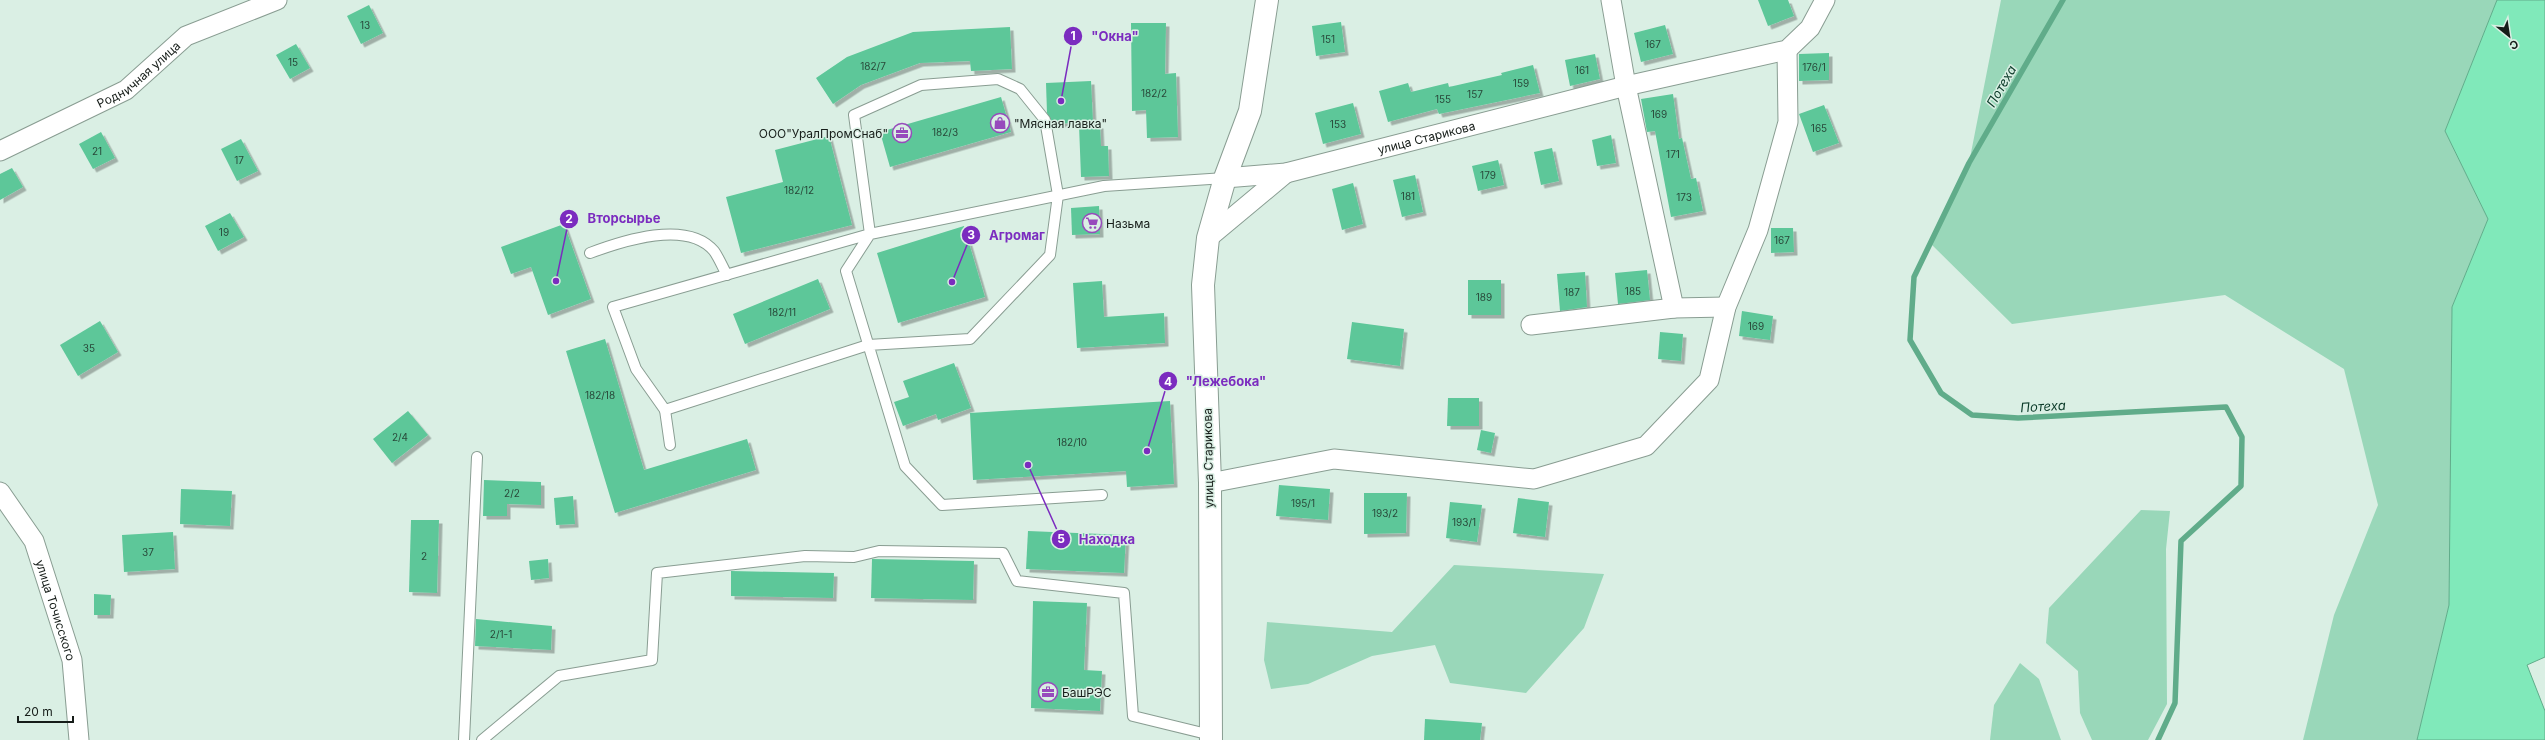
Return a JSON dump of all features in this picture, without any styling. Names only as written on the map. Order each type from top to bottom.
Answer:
[{"type":"street","name":"Родничная улица","points":[[0,151],[126,90],[186,36],[277,0]]},
{"type":"street","name":"улица Старикова","points":[[1211,738],[1210,483],[1203,285],[1208,238],[1224,178],[1250,111],[1267,0]]},
{"type":"street","points":[[1611,0],[1626,86],[1674,308]]},
{"type":"street","points":[[1210,483],[1334,459],[1534,479],[1646,446],[1709,380],[1726,307],[1758,230],[1788,122],[1787,50],[1810,28],[1825,0]]},
{"type":"street","name":"улица Старикова","points":[[1224,178],[1286,173],[1626,86],[1787,50]]},
{"type":"street","points":[[1208,238],[1286,173]]},
{"type":"street","points":[[1531,325],[1674,308],[1726,307]]},
{"type":"street","name":"улица Точисского","points":[[0,492],[34,541],[72,660],[79,740]]},
{"type":"lane","points":[[665,410],[868,345],[970,339],[1050,255],[1058,195],[1045,120],[1020,90],[998,79],[921,85],[854,115],[870,234],[846,271],[868,345],[905,466],[942,505],[1102,495]]},
{"type":"lane","points":[[670,444],[665,410],[636,369],[613,307],[870,234],[1104,186],[1224,178]]},
{"type":"lane","points":[[590,253],[629,239],[688,235],[713,250],[727,275]]},
{"type":"lane","points":[[464,740],[477,457]]},
{"type":"lane","points":[[482,740],[559,676],[652,660],[657,573],[805,556],[854,557],[879,551],[1003,552],[1017,581],[1124,593],[1133,716],[1211,738]]},
{"type":"shaded area","points":[[2001,0],[2497,0],[2445,131],[2488,219],[2452,307],[2449,605],[2417,740],[2303,740],[2334,615],[2378,505],[2344,369],[2225,295],[2012,324],[1930,243],[1969,163]]},
{"type":"shaded area","points":[[2497,0],[2545,0],[2545,657],[2527,665],[2545,711],[2545,740],[2417,740],[2449,605],[2452,307],[2488,219],[2445,131]]},
{"type":"shaded area","points":[[2141,510],[2170,511],[2166,549],[2167,704],[2148,740],[2092,740],[2080,713],[2078,671],[2046,643],[2049,608]]},
{"type":"shaded area","points":[[1454,565],[1604,574],[1584,628],[1526,693],[1450,683],[1435,645],[1372,656],[1308,684],[1271,689],[1264,660],[1267,622],[1392,632]]},
{"type":"shaded area","points":[[2020,663],[2039,679],[2061,740],[1990,740],[1994,705]]},
{"type":"building","points":[[1758,0],[1788,0],[1794,16],[1768,26]]},
{"type":"building","points":[[369,5],[383,33],[361,44],[347,16]]},
{"type":"building","points":[[1341,22],[1345,52],[1316,56],[1312,26]]},
{"type":"building","points":[[1131,23],[1166,23],[1165,74],[1176,73],[1178,137],[1147,138],[1146,110],[1132,111]]},
{"type":"building","points":[[1665,25],[1673,54],[1641,62],[1634,33]]},
{"type":"building","points":[[1010,27],[1012,69],[971,71],[970,61],[920,63],[861,85],[833,104],[816,78],[847,57],[913,32]]},
{"type":"building","points":[[296,44],[310,68],[290,79],[276,55]]},
{"type":"building","points":[[1829,53],[1829,80],[1799,81],[1799,54]]},
{"type":"building","points":[[1595,54],[1600,79],[1570,86],[1565,60]]},
{"type":"building","points":[[1533,65],[1540,93],[1439,114],[1437,109],[1388,122],[1379,91],[1408,83],[1411,92],[1448,83],[1449,87],[1502,75],[1501,73]]},
{"type":"building","points":[[1091,81],[1093,122],[1052,124],[1047,113],[1046,83]]},
{"type":"building","points":[[1673,94],[1679,139],[1682,138],[1691,179],[1696,178],[1703,211],[1671,217],[1655,131],[1647,132],[1641,99]]},
{"type":"building","points":[[1001,97],[1011,132],[890,167],[880,132]]},
{"type":"building","points":[[1353,103],[1361,134],[1323,144],[1315,113]]},
{"type":"building","points":[[1824,105],[1839,143],[1813,152],[1799,114]]},
{"type":"building","points":[[1079,125],[1100,125],[1101,146],[1108,146],[1109,176],[1081,177]]},
{"type":"building","points":[[101,132],[115,158],[93,169],[79,144]]},
{"type":"building","points":[[1611,135],[1616,163],[1597,166],[1592,140]]},
{"type":"building","points":[[829,136],[852,225],[741,253],[726,197],[783,182],[775,150]]},
{"type":"building","points":[[241,139],[258,171],[237,181],[221,149]]},
{"type":"building","points":[[1552,148],[1559,181],[1541,185],[1534,152]]},
{"type":"building","points":[[1498,160],[1504,185],[1478,191],[1472,166]]},
{"type":"building","points":[[12,168],[23,187],[0,200],[0,174]]},
{"type":"building","points":[[1415,175],[1423,212],[1402,217],[1393,180]]},
{"type":"building","points":[[1353,183],[1363,224],[1342,230],[1332,189]]},
{"type":"building","points":[[1099,206],[1100,234],[1072,235],[1071,208]]},
{"type":"building","points":[[230,213],[244,237],[218,251],[205,226]]},
{"type":"building","points":[[564,224],[591,299],[548,315],[531,267],[511,274],[501,247]]},
{"type":"building","points":[[964,226],[985,297],[898,323],[877,253]]},
{"type":"building","points":[[1771,228],[1793,228],[1794,252],[1771,253]]},
{"type":"building","points":[[1647,270],[1650,300],[1618,304],[1615,273]]},
{"type":"building","points":[[1585,272],[1587,307],[1560,311],[1557,274]]},
{"type":"building","points":[[818,279],[830,309],[745,344],[733,314]]},
{"type":"building","points":[[1468,280],[1501,280],[1501,315],[1468,315]]},
{"type":"building","points":[[1102,281],[1104,317],[1164,313],[1165,343],[1077,348],[1073,283]]},
{"type":"building","points":[[1742,311],[1773,316],[1770,340],[1739,336]]},
{"type":"building","points":[[100,321],[118,352],[78,376],[60,345]]},
{"type":"building","points":[[1352,322],[1404,329],[1400,366],[1347,359]]},
{"type":"building","points":[[1660,332],[1683,334],[1681,361],[1658,359]]},
{"type":"building","points":[[605,339],[644,470],[747,439],[756,470],[615,513],[566,351]]},
{"type":"building","points":[[954,363],[971,408],[938,420],[936,414],[903,426],[894,402],[909,397],[903,381]]},
{"type":"building","points":[[1448,398],[1479,398],[1479,426],[1447,426]]},
{"type":"building","points":[[1170,401],[1174,484],[1127,487],[1126,471],[973,480],[970,413]]},
{"type":"building","points":[[408,411],[428,435],[392,463],[373,439]]},
{"type":"building","points":[[1481,430],[1495,433],[1491,453],[1477,450]]},
{"type":"building","points":[[484,480],[541,482],[541,505],[507,504],[507,516],[483,516]]},
{"type":"building","points":[[1279,485],[1330,489],[1328,520],[1276,516]]},
{"type":"building","points":[[181,489],[232,491],[230,526],[180,524]]},
{"type":"building","points":[[1364,493],[1407,493],[1406,533],[1364,534]]},
{"type":"building","points":[[573,496],[575,524],[556,525],[554,498]]},
{"type":"building","points":[[1518,498],[1549,502],[1545,537],[1513,533]]},
{"type":"building","points":[[1450,502],[1482,505],[1477,542],[1446,538]]},
{"type":"building","points":[[411,520],[439,520],[437,593],[409,592]]},
{"type":"building","points":[[1028,531],[1126,535],[1124,573],[1026,569]]},
{"type":"building","points":[[173,532],[175,569],[124,572],[122,535]]},
{"type":"building","points":[[548,559],[549,578],[531,580],[529,561]]},
{"type":"building","points":[[872,559],[974,561],[973,600],[871,598]]},
{"type":"building","points":[[731,571],[834,573],[833,598],[731,596]]},
{"type":"building","points":[[94,594],[111,595],[110,615],[94,615]]},
{"type":"building","points":[[1033,601],[1087,603],[1084,670],[1102,671],[1100,711],[1031,708]]},
{"type":"building","points":[[476,619],[552,626],[551,650],[475,646]]},
{"type":"building","points":[[1425,719],[1482,723],[1480,740],[1424,740]]},
{"type":"waterway","name":"Потеха","points":[[2063,0],[1969,163],[1914,277],[1910,340],[1941,393],[1972,415],[2018,418],[2226,407],[2242,437],[2241,486],[2181,541],[2175,703],[2158,740]]},
{"type":"place","name":"\"Окна\"","points":[[1061,101]]},
{"type":"place","name":"\"Мясная лавка\"","points":[[1000,123]]},
{"type":"place","name":"ООО\"УралПромСнаб\"","points":[[902,133]]},
{"type":"place","name":"Назьма","points":[[1092,223]]},
{"type":"place","name":"Вторсырье","points":[[556,281]]},
{"type":"place","name":"Агромаг","points":[[952,282]]},
{"type":"place","name":"\"Лежебока\"","points":[[1147,451]]},
{"type":"place","name":"Находка","points":[[1028,465]]},
{"type":"place","name":"БашРЭС","points":[[1048,692]]}]
